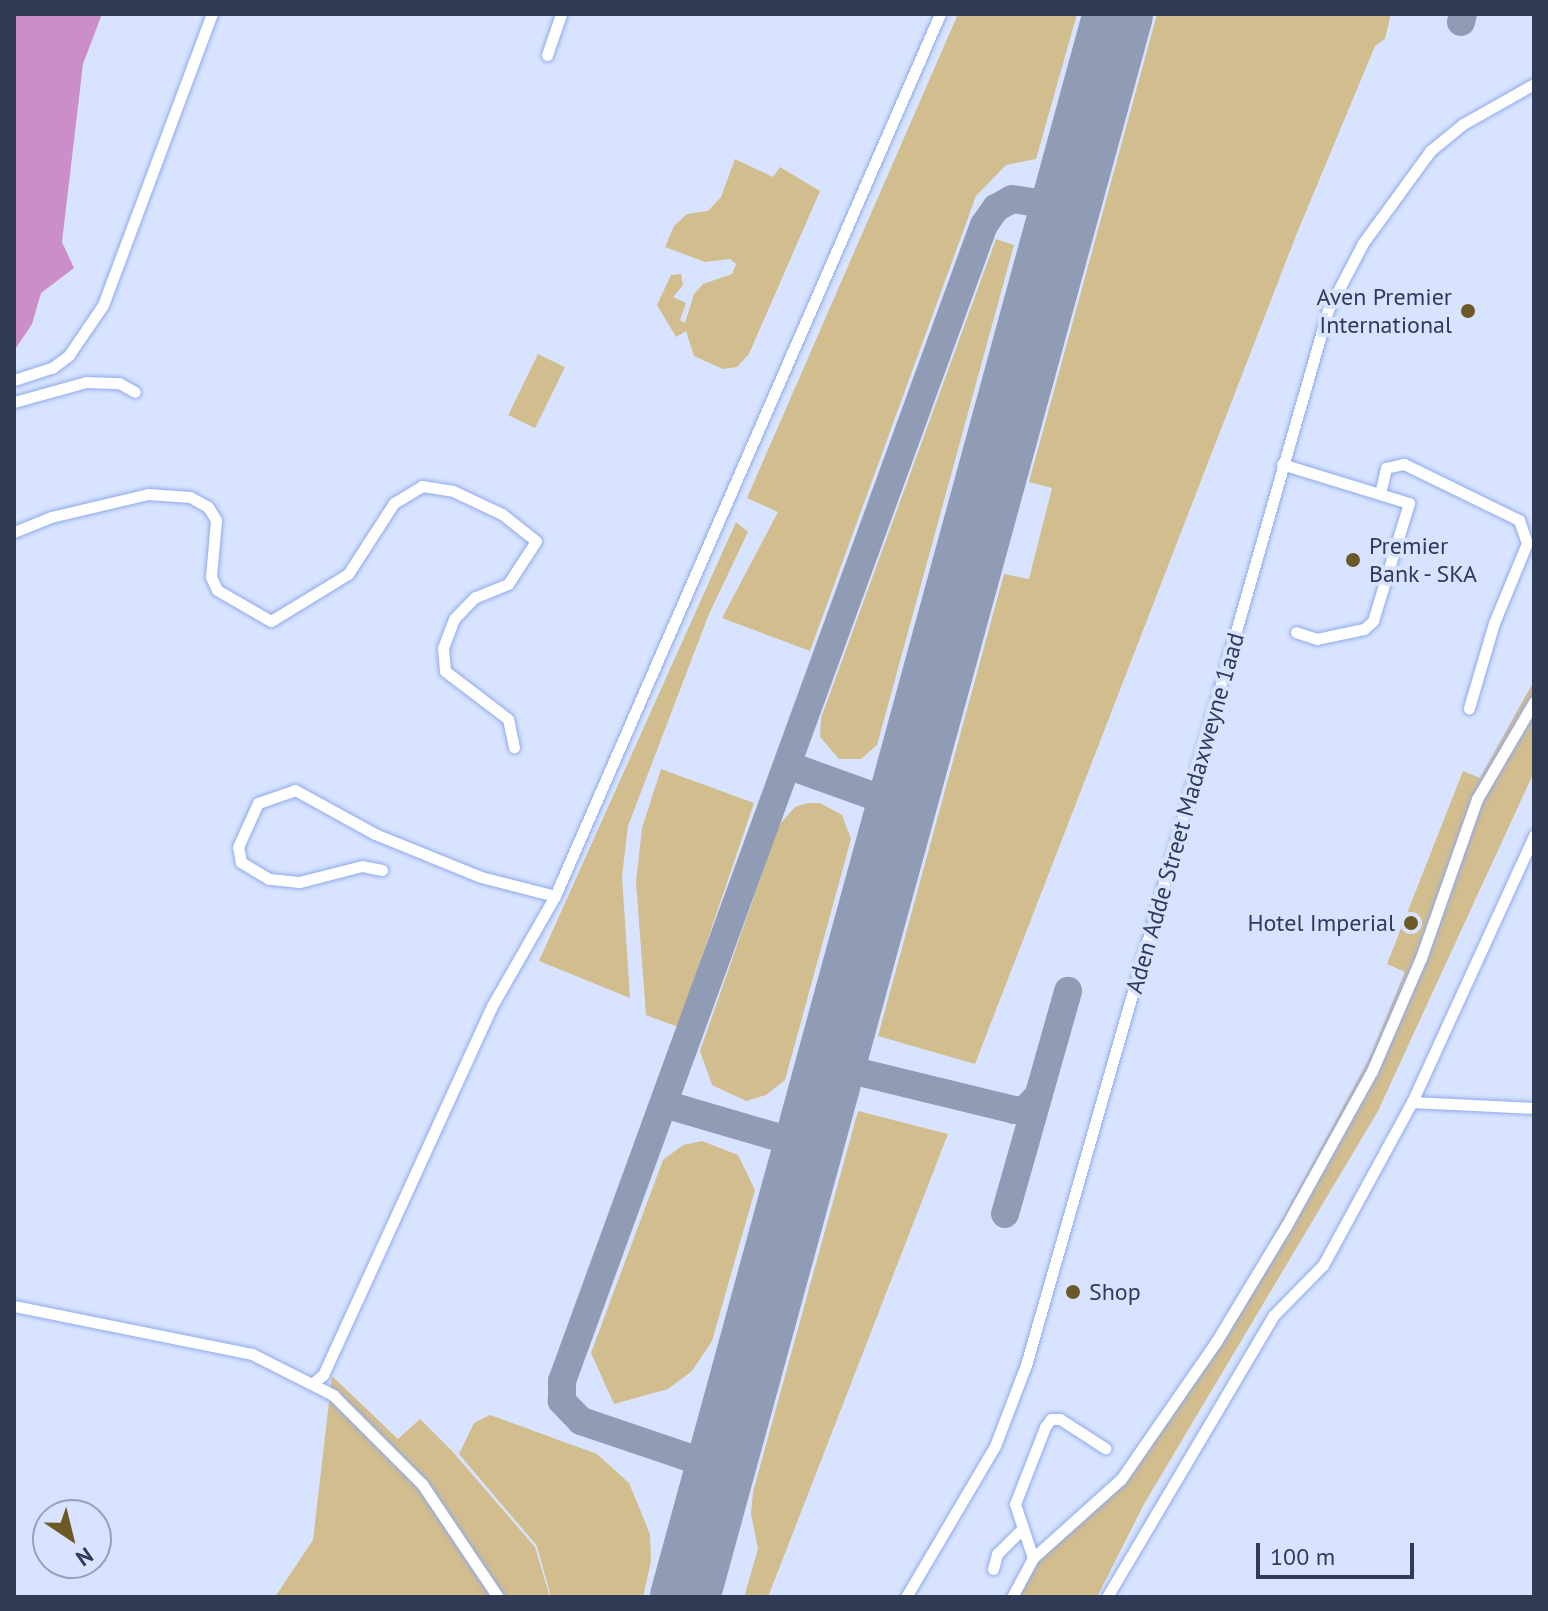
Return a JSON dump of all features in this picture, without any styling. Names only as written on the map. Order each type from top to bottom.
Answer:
[{"type":"street","points":[[14,380],[52,368],[69,355],[103,305],[212,14]]},
{"type":"street","points":[[547,55],[561,14]]},
{"type":"street","points":[[313,1383],[328,1364],[492,1006],[555,896],[940,14]]},
{"type":"street","name":"Aden Adde Street Madaxweyne 1aad","points":[[906,1597],[995,1446],[1026,1365],[1328,310],[1387,206],[1445,137],[1534,84]]},
{"type":"street","points":[[14,402],[86,382],[119,383],[135,392]]},
{"type":"street","points":[[1282,464],[1409,503],[1376,618],[1364,629],[1317,639],[1296,632]]},
{"type":"street","points":[[1380,494],[1386,468],[1404,464],[1519,520],[1527,543],[1494,623],[1469,708]]},
{"type":"street","points":[[14,532],[148,494],[190,497],[208,507],[216,520],[211,577],[217,590],[271,621],[348,574],[394,503],[422,486],[453,491],[502,514],[536,541],[508,584],[475,597],[454,619],[443,648],[445,671],[508,719],[514,747]]},
{"type":"street","points":[[1012,1597],[1033,1558],[1121,1479],[1216,1342],[1286,1226],[1372,1071],[1421,958],[1471,812],[1534,702]]},
{"type":"street","points":[[382,870],[362,866],[299,882],[269,879],[241,862],[238,847],[258,803],[295,790],[375,834],[481,877],[555,896]]},
{"type":"street","points":[[1107,1597],[1273,1316],[1323,1265],[1412,1102],[1534,835]]},
{"type":"street","points":[[1412,1102],[1534,1108]]},
{"type":"street","points":[[14,1306],[252,1354],[333,1395],[422,1484],[498,1597]]},
{"type":"street","points":[[1033,1558],[1020,1531],[1015,1504],[1051,1419],[1060,1419],[1105,1448]]},
{"type":"street","points":[[993,1569],[997,1554],[1020,1531]]},
{"type":"shaded area","points":[[14,14],[102,14],[83,64],[62,242],[74,268],[41,293],[32,324],[14,351]]},
{"type":"shaded area","points":[[958,14],[1077,14],[1036,159],[1006,165],[976,196],[810,651],[722,618],[778,512],[747,498]]},
{"type":"shaded area","points":[[1157,14],[1391,14],[1385,39],[1375,46],[1297,233],[975,1064],[878,1036],[1004,574],[1029,579],[1052,488],[1029,482]]},
{"type":"shaded area","points":[[735,159],[773,177],[780,167],[820,191],[749,354],[737,367],[723,369],[694,356],[686,331],[676,337],[657,305],[671,275],[681,274],[683,285],[673,297],[686,303],[680,320],[685,323],[694,294],[703,284],[732,274],[736,264],[730,259],[705,262],[665,247],[674,226],[687,214],[708,211],[721,197]]},
{"type":"shaded area","points":[[996,239],[1014,245],[877,745],[861,759],[839,759],[820,737],[821,718]]},
{"type":"shaded area","points":[[538,354],[565,367],[535,428],[508,415]]},
{"type":"shaded area","points":[[736,522],[748,532],[709,614],[628,826],[622,876],[630,998],[539,961]]},
{"type":"shaded area","points":[[1534,681],[1534,772],[1378,1111],[1144,1504],[1097,1597],[1014,1597],[1030,1559],[1106,1494],[1231,1314],[1369,1059],[1405,972],[1387,964],[1463,771],[1480,778]]},
{"type":"shaded area","points":[[661,769],[754,803],[678,1027],[646,1015],[636,882],[642,828]]},
{"type":"shaded area","points":[[820,803],[842,815],[851,839],[785,1080],[766,1095],[746,1101],[712,1085],[700,1051],[779,825],[795,807]]},
{"type":"shaded area","points":[[858,1111],[948,1134],[768,1597],[744,1597],[758,1549],[751,1514],[753,1492]]},
{"type":"shaded area","points":[[702,1141],[738,1155],[755,1190],[712,1341],[692,1371],[668,1389],[614,1404],[591,1353],[663,1160],[683,1145]]},
{"type":"shaded area","points":[[332,1376],[398,1439],[420,1419],[452,1451],[535,1547],[550,1597],[275,1597],[313,1540]]},
{"type":"shaded area","points":[[490,1415],[597,1454],[629,1483],[650,1534],[651,1561],[643,1597],[551,1597],[537,1546],[459,1454],[474,1423]]},
{"type":"taxiway","points":[[1461,22],[1463,14]]},
{"type":"taxiway","points":[[720,1468],[581,1421],[562,1401],[562,1381],[984,225],[996,208],[1012,199],[1065,207]]},
{"type":"taxiway","points":[[801,770],[901,806]]},
{"type":"taxiway","points":[[1005,1214],[1068,991]]},
{"type":"taxiway","points":[[830,1065],[1014,1110],[1025,1110],[1038,1096]]},
{"type":"taxiway","points":[[664,1104],[808,1146]]},
{"type":"runway","points":[[685,1597],[1118,14]]},
{"type":"place","name":"Aven Premier International","points":[[1468,311]]},
{"type":"place","name":"Premier Bank - SKA","points":[[1353,560]]},
{"type":"place","name":"Hotel Imperial","points":[[1411,923]]},
{"type":"place","name":"Shop","points":[[1073,1292]]}]
